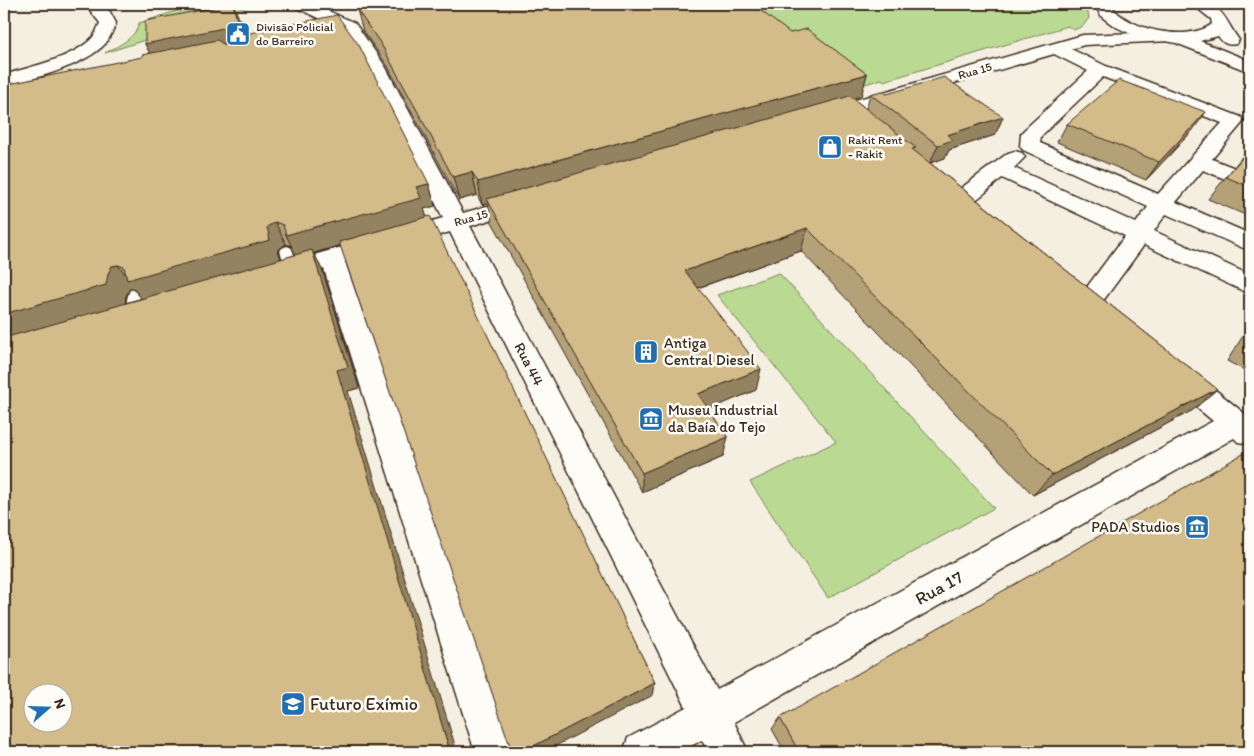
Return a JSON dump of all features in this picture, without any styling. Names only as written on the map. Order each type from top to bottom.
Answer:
[{"type":"street","points":[[4,81],[59,62],[80,53],[98,42],[108,23],[104,15],[93,4]]},
{"type":"street","name":"Rua 44","points":[[301,4],[358,25],[376,66],[729,752]]},
{"type":"street","points":[[1205,5],[1218,17],[1225,34],[1250,58]]},
{"type":"street","points":[[1103,6],[1120,23],[1136,30],[1211,50],[1250,67]]},
{"type":"street","name":"Rua 15","points":[[1083,40],[1100,27],[1103,6]]},
{"type":"street","points":[[322,33],[358,25]]},
{"type":"street","name":"Rua 15","points":[[801,122],[1083,40],[1204,37],[1216,32],[1221,25]]},
{"type":"street","points":[[1056,48],[1100,70],[1234,121],[1152,218],[1088,303]]},
{"type":"street","points":[[960,200],[1024,150],[1031,134],[1100,70]]},
{"type":"street","points":[[847,109],[870,127]]},
{"type":"street","points":[[1024,150],[1152,218],[1250,285]]},
{"type":"street","points":[[1199,161],[1250,182]]},
{"type":"street","points":[[1000,169],[1152,218],[1250,243]]},
{"type":"street","name":"Rua 15","points":[[265,278],[289,260],[332,258],[544,197]]},
{"type":"street","points":[[332,258],[494,752]]},
{"type":"street","points":[[1162,363],[1243,429]]},
{"type":"street","name":"Rua 17","points":[[642,752],[1243,429]]},
{"type":"lane","points":[[134,316],[135,294]]},
{"type":"green space","points":[[198,4],[255,4],[105,53],[130,37],[139,23]]},
{"type":"green space","points":[[744,4],[1086,4],[1089,18],[1083,26],[1074,30],[1068,26],[884,81],[882,79],[852,88]]},
{"type":"green space","points":[[779,273],[994,508],[828,598],[750,482],[836,442],[717,295]]},
{"type":"building","points":[[233,4],[238,25],[145,44],[145,21]]},
{"type":"building","points":[[389,4],[752,4],[790,33],[807,29],[867,74],[478,182],[472,172],[453,177],[381,44],[357,10]]},
{"type":"building","points":[[337,15],[359,45],[429,184],[416,187],[421,198],[286,235],[283,225],[275,222],[267,227],[270,240],[127,280],[124,267],[112,266],[106,285],[4,314],[4,85],[217,40],[225,45],[231,41],[231,37]]},
{"type":"building","points":[[944,77],[1003,117],[947,135],[953,140],[938,145],[870,94],[882,91],[887,94]]},
{"type":"building","points":[[1119,80],[1206,112],[1159,162],[1067,124]]},
{"type":"building","points":[[850,96],[916,148],[912,149],[1217,389],[1052,475],[807,228],[685,271],[761,369],[698,394],[728,437],[642,473],[487,199]]},
{"type":"building","points":[[1242,158],[1250,161],[1250,187],[1226,177]]},
{"type":"building","points":[[430,216],[655,683],[522,752],[512,752],[339,242]]},
{"type":"building","points":[[312,250],[348,367],[337,370],[450,752],[285,752],[284,747],[273,752],[4,752],[4,338]]},
{"type":"building","points":[[1250,450],[1250,752],[799,752],[780,718]]},
{"type":"place","name":"Divisão Policial do Barreiro","points":[[238,34]]},
{"type":"place","name":"Rakit Rent - Rakit","points":[[830,147]]},
{"type":"place","name":"Antiga Central Diesel","points":[[646,352]]},
{"type":"place","name":"Museu Industrial da Baía do Tejo","points":[[651,419]]},
{"type":"place","name":"PADA Studios","points":[[1197,527]]},
{"type":"place","name":"Futuro Exímio","points":[[293,704]]}]
